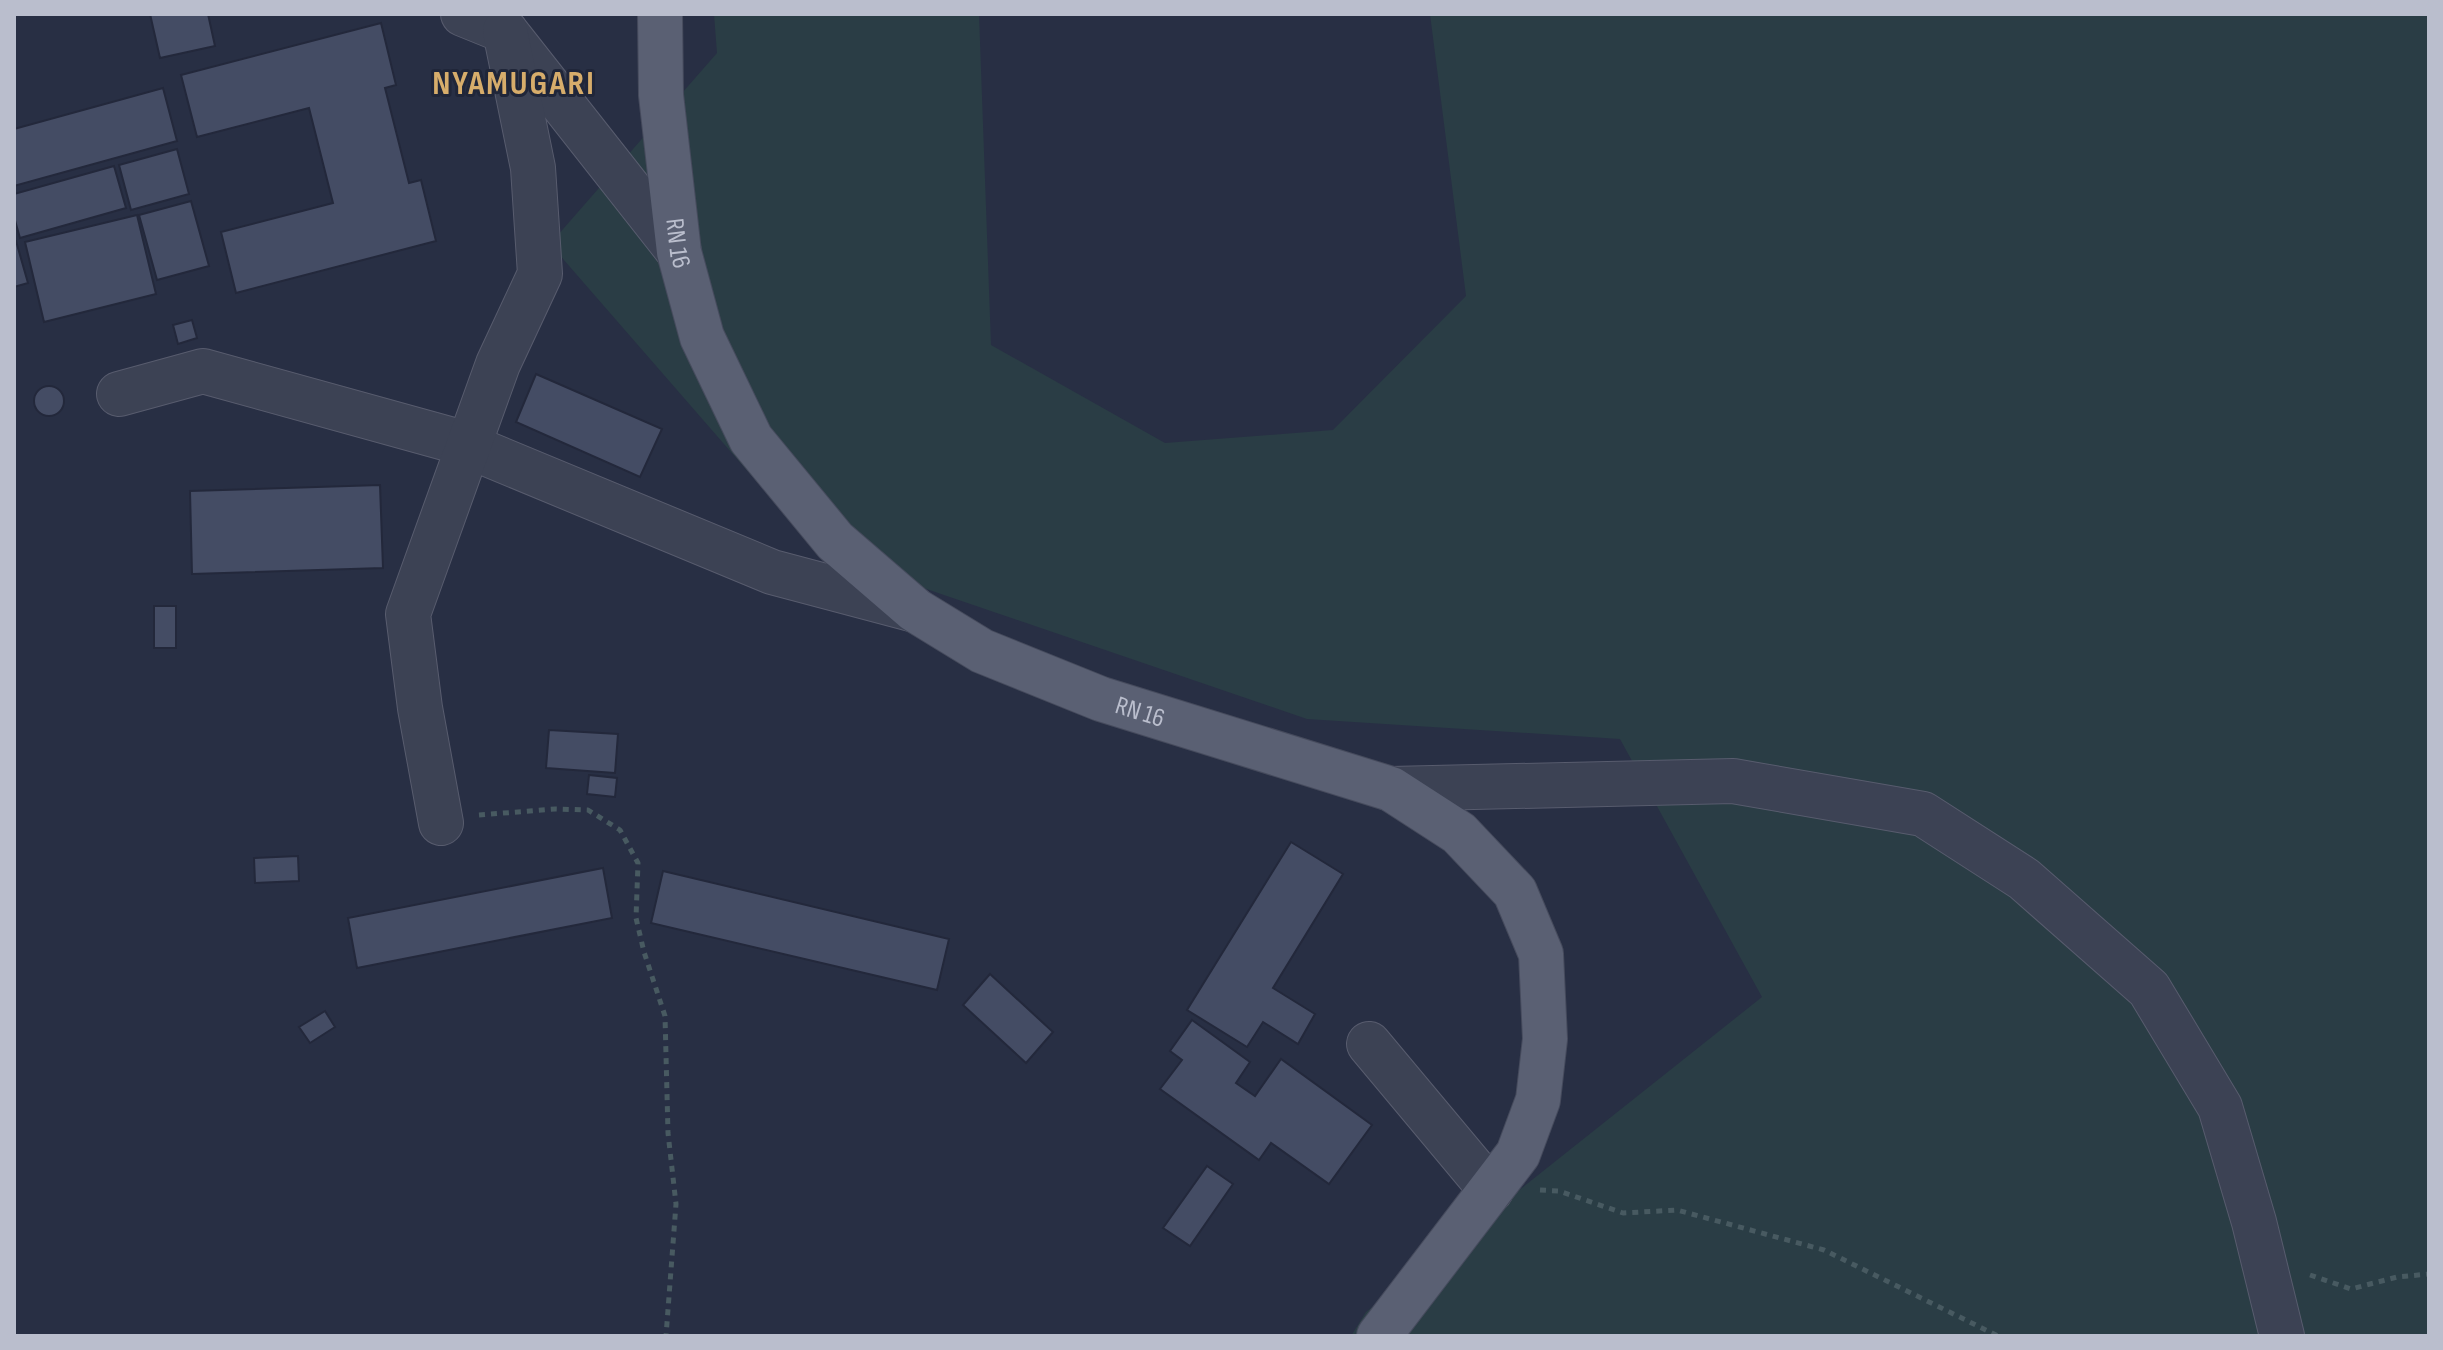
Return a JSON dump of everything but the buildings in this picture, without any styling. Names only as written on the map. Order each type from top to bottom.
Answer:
[{"type":"main road","name":"RN 16","points":[[660,14],[661,95],[679,252],[702,337],[751,439],[835,541],[915,610],[982,651],[1101,699],[1391,789],[1459,833],[1515,892],[1541,954],[1545,1039],[1538,1100],[1518,1154],[1379,1336]]},
{"type":"street","points":[[463,14],[505,31],[679,252]]},
{"type":"street","points":[[441,823],[420,708],[408,614],[498,364],[540,274],[533,168],[505,31]]},
{"type":"street","points":[[119,394],[203,371],[468,446],[772,572],[915,610]]},
{"type":"street","points":[[1391,789],[1733,781],[1923,814],[2024,879],[2149,989],[2220,1107],[2254,1222],[2282,1336]]},
{"type":"street","points":[[1369,1044],[1491,1190]]},
{"type":"path","points":[[441,823],[503,812],[588,810],[620,830],[638,863],[636,918],[665,1016],[668,1133],[676,1204],[666,1336]]},
{"type":"path","points":[[1491,1190],[1559,1191],[1623,1213],[1677,1210],[1824,1250],[1998,1336]]},
{"type":"path","points":[[2302,1269],[2312,1278],[2351,1289],[2397,1277],[2429,1274]]},
{"type":"shaded area","points":[[714,14],[979,14],[991,345],[1165,443],[1333,430],[1466,296],[1430,14],[2429,14],[2429,1336],[1351,1336],[1366,1312],[1762,997],[1620,739],[1307,719],[818,552],[550,244],[717,53]]},
{"type":"district","name":"NYAMUGARI","points":[[514,82]]}]
